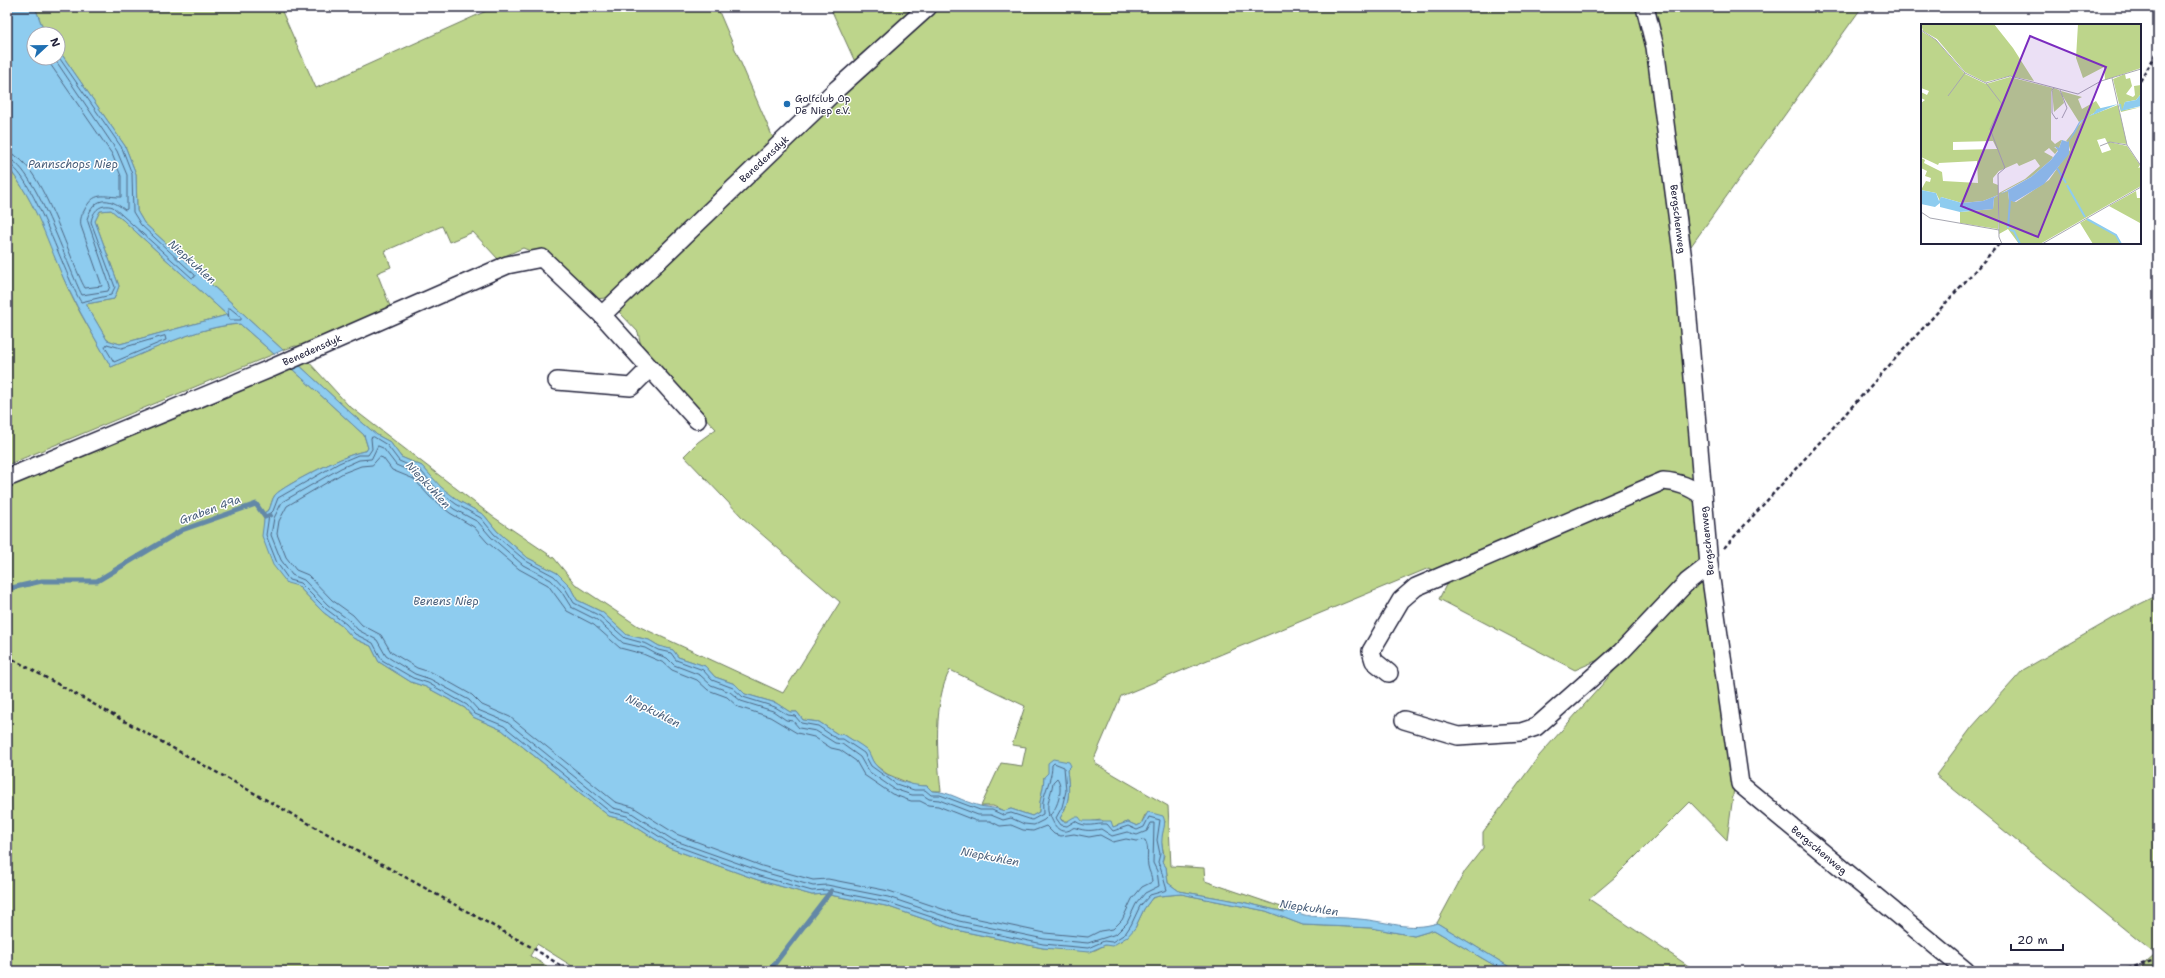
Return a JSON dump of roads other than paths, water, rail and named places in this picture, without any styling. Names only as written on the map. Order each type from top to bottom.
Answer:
[{"type":"street","name":"Benedensdyk","points":[[602,315],[838,88],[928,7]]},
{"type":"street","name":"Bergschenweg","points":[[1645,7],[1655,47],[1683,260],[1709,565],[1740,784],[1966,971]]},
{"type":"street","name":"Benedensdyk","points":[[7,478],[272,368],[507,265],[542,258],[602,315],[697,420]]},
{"type":"street","points":[[557,381],[631,387],[650,368]]},
{"type":"street","points":[[1389,673],[1374,661],[1371,651],[1401,600],[1416,587],[1664,481],[1689,486],[1703,496]]},
{"type":"street","points":[[1404,720],[1458,736],[1521,732],[1536,727],[1621,652],[1687,582],[1709,565]]},
{"type":"water","name":"Pannschops Niep","points":[[7,7],[35,7],[42,26],[26,26],[26,66],[66,66],[66,61],[125,146],[136,174],[137,211],[144,223],[283,350],[274,354],[240,324],[208,329],[191,334],[111,367],[72,296],[41,224],[18,180],[7,166]],"holes":[[[111,210],[227,315],[120,344],[107,340],[86,304],[114,299],[119,286],[95,221],[100,211]]]},
{"type":"water","name":"Benens Niep","points":[[298,364],[352,414],[377,435],[390,442],[401,457],[422,466],[441,487],[459,501],[484,515],[497,531],[528,558],[557,573],[569,585],[577,600],[602,612],[627,635],[649,640],[659,646],[673,650],[678,657],[705,666],[715,677],[735,684],[745,694],[776,703],[790,712],[797,712],[803,720],[819,722],[839,735],[843,734],[866,749],[874,763],[891,777],[913,785],[927,786],[932,791],[938,791],[980,806],[1004,811],[1011,809],[1032,816],[1039,812],[1044,777],[1048,773],[1048,763],[1053,759],[1069,762],[1071,766],[1067,770],[1068,800],[1064,812],[1060,818],[1062,821],[1066,822],[1074,817],[1079,817],[1082,821],[1111,821],[1113,827],[1128,822],[1137,826],[1141,824],[1148,812],[1163,816],[1165,822],[1162,839],[1162,862],[1166,867],[1168,883],[1179,891],[1310,916],[1369,920],[1408,926],[1437,923],[1516,971],[1504,971],[1434,930],[1414,936],[1372,928],[1303,925],[1266,911],[1181,894],[1152,898],[1144,909],[1135,928],[1127,937],[1112,946],[1105,945],[1089,952],[1043,948],[956,930],[886,906],[825,894],[812,895],[758,880],[669,848],[625,820],[609,816],[502,730],[473,717],[465,708],[426,687],[411,682],[379,662],[371,646],[353,638],[343,627],[323,612],[298,586],[287,583],[273,565],[262,536],[265,512],[269,510],[275,495],[291,484],[319,469],[347,456],[366,451],[368,448],[364,435],[290,367]]},
{"type":"waterway","name":"Graben 49a","points":[[7,589],[42,581],[97,581],[182,530],[256,504],[265,517],[270,515]]},
{"type":"waterway","points":[[769,971],[831,891]]},
{"type":"place","name":"Golfclub Op De Niep e.V.","points":[[787,104]]},
{"type":"water label","name":"Niepkuhlen","points":[[192,262]]},
{"type":"water label","name":"Niepkuhlen","points":[[428,485]]},
{"type":"water label","name":"Niepkuhlen","points":[[653,711]]},
{"type":"water label","name":"Niepkuhlen","points":[[990,857]]},
{"type":"water label","name":"Niepkuhlen","points":[[1309,908]]}]
